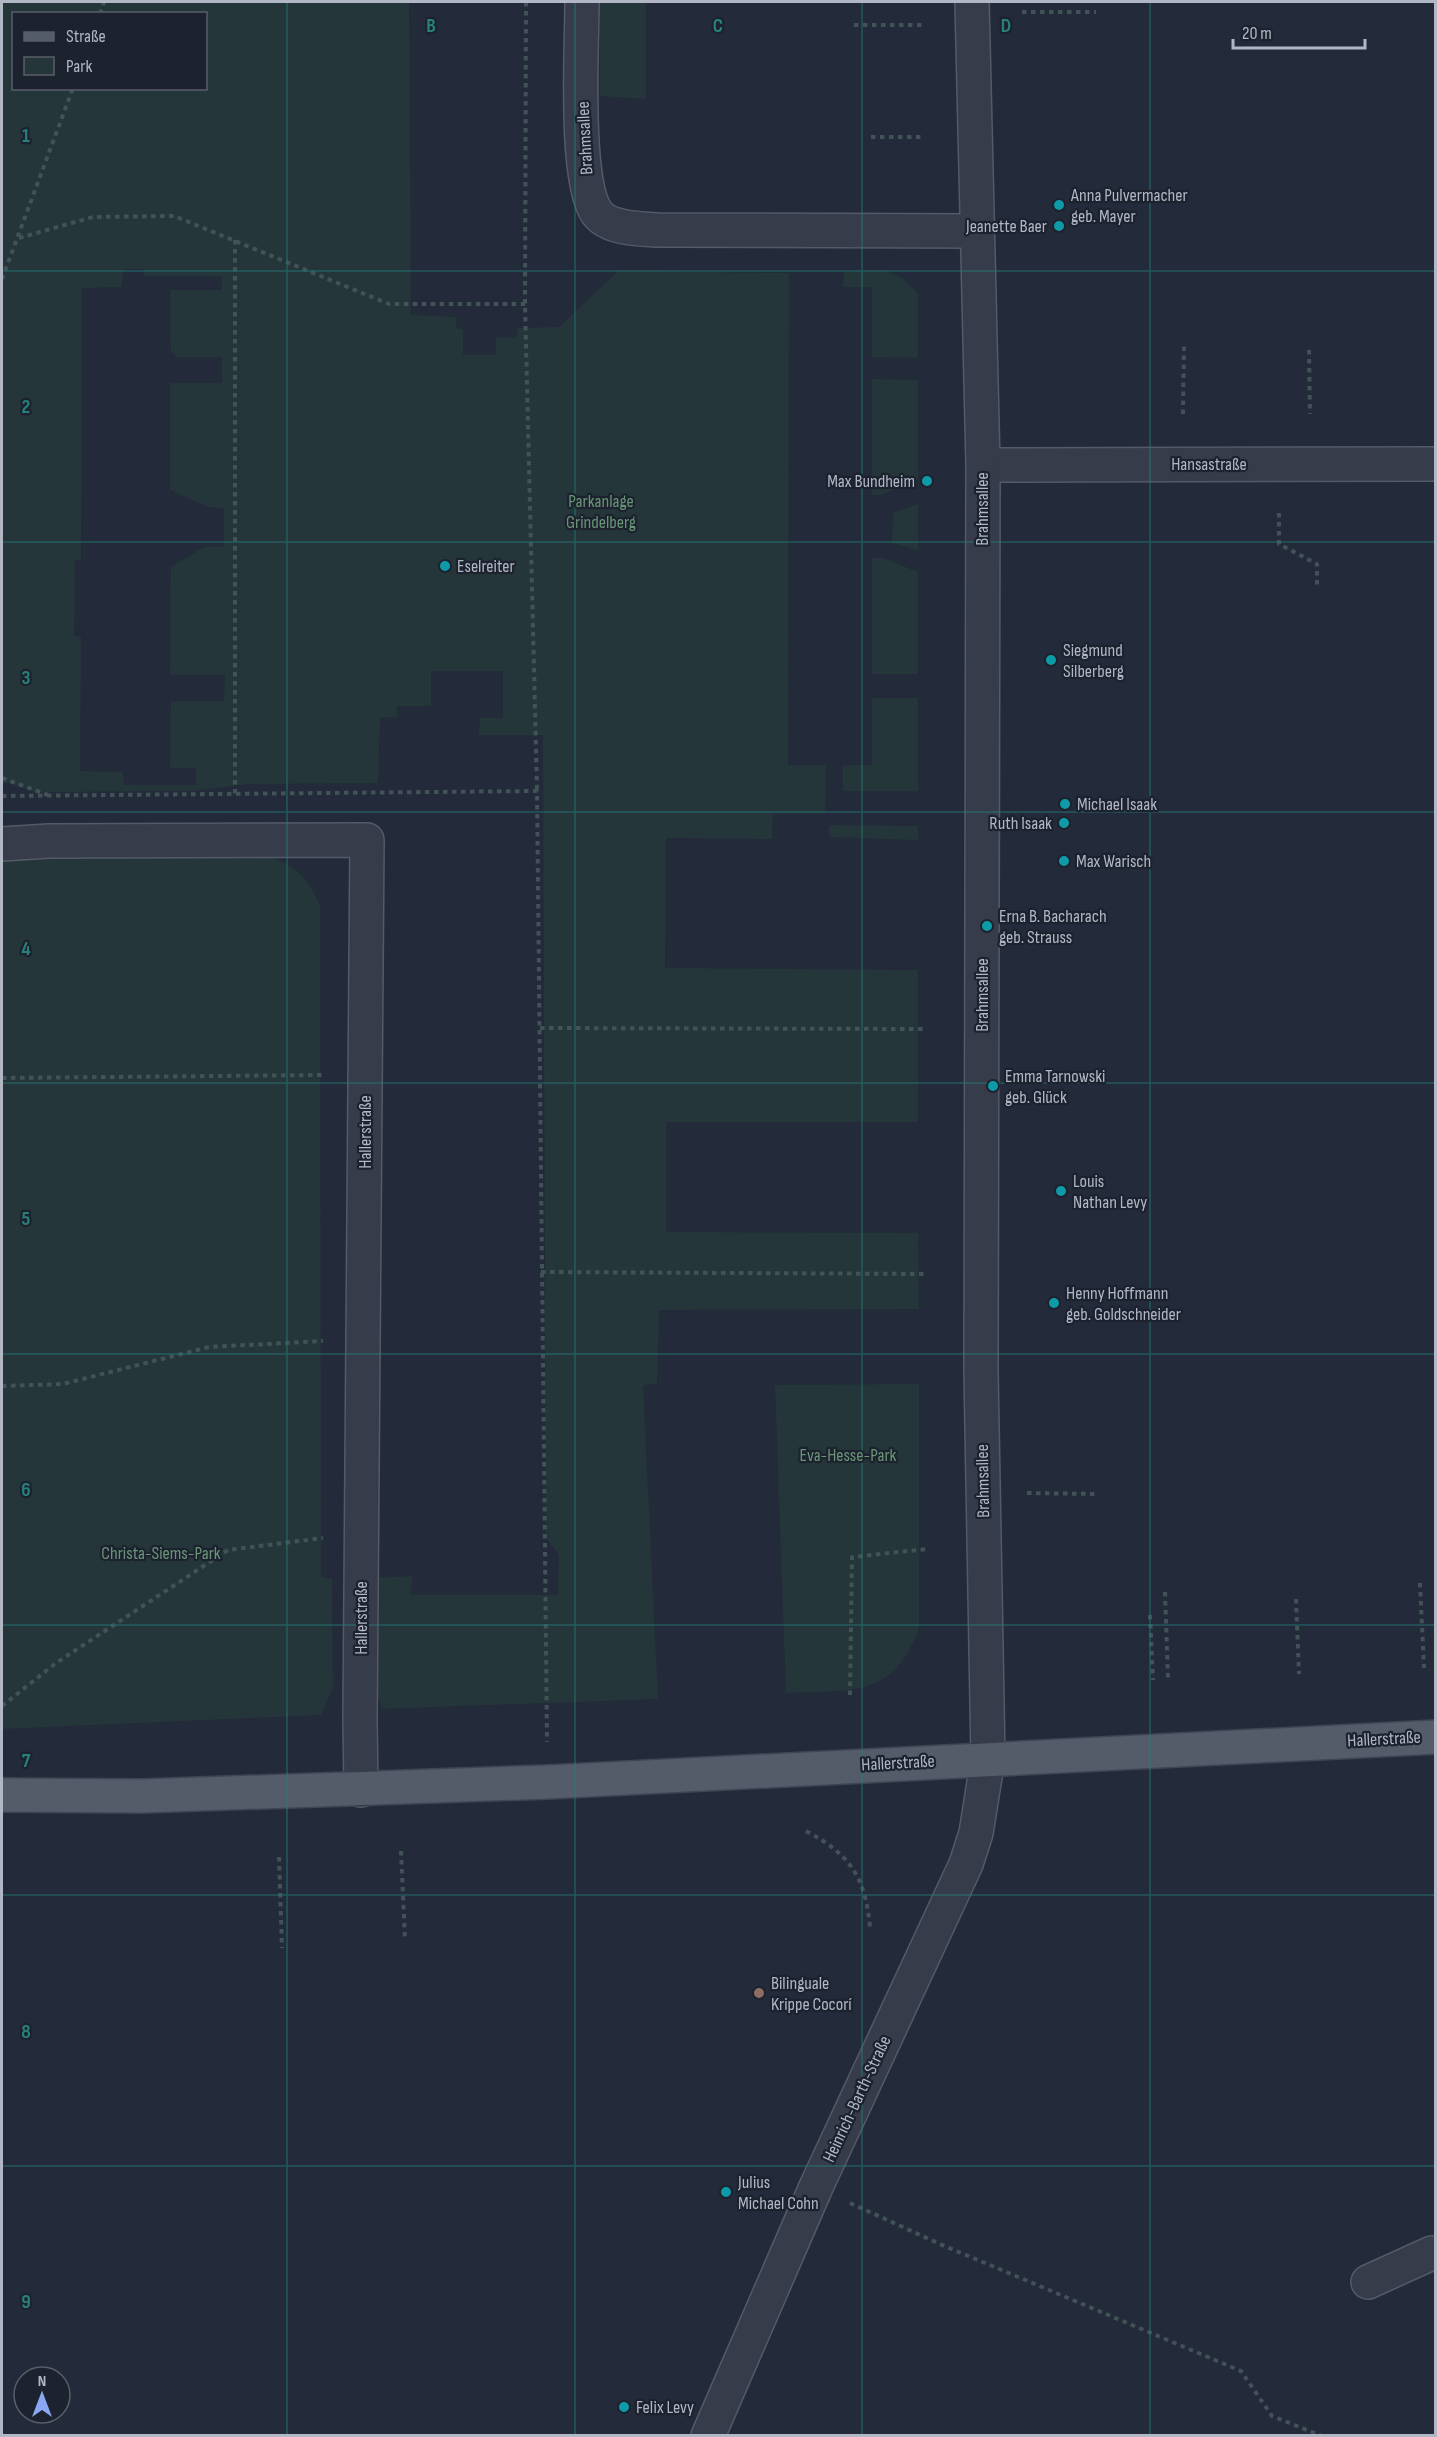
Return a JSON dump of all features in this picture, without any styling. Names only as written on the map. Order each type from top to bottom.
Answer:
[{"type":"main road","name":"Hallerstraße","points":[[2,1795],[142,1796],[361,1790],[1436,1737]]},
{"type":"street","name":"Brahmsallee","points":[[582,2],[583,155],[587,189],[598,214],[622,227],[658,230],[977,231]]},
{"type":"street","name":"Brahmsallee","points":[[972,2],[982,465],[981,1371],[988,1758]]},
{"type":"street","name":"Hansastraße","points":[[982,465],[1436,464]]},
{"type":"street","name":"Hallerstraße","points":[[2,843],[367,840],[361,1790]]},
{"type":"street","name":"Heinrich-Barth-Straße","points":[[708,2436],[816,2187],[966,1863],[976,1833],[988,1758]]},
{"type":"street","points":[[1368,2282],[1432,2253],[1436,2254]]},
{"type":"path","points":[[526,2],[525,304],[537,791],[548,1782]]},
{"type":"path","points":[[1022,12],[1096,12]]},
{"type":"path","points":[[854,25],[922,25]]},
{"type":"path","points":[[2,279],[19,238],[71,90]]},
{"type":"path","points":[[871,137],[923,137]]},
{"type":"path","points":[[19,238],[93,217],[174,216],[389,304],[525,304]]},
{"type":"path","points":[[235,240],[236,840]]},
{"type":"path","points":[[1184,342],[1184,414]]},
{"type":"path","points":[[1310,350],[1310,414]]},
{"type":"path","points":[[1278,513],[1279,544],[1317,564],[1317,585]]},
{"type":"path","points":[[2,796],[537,791]]},
{"type":"path","points":[[540,1028],[927,1029]]},
{"type":"path","points":[[2,1078],[365,1075]]},
{"type":"path","points":[[541,1272],[925,1274]]},
{"type":"path","points":[[2,1386],[63,1384],[209,1347],[274,1342],[363,1340]]},
{"type":"path","points":[[1027,1493],[1098,1494]]},
{"type":"path","points":[[2,1706],[56,1663],[228,1550],[361,1533]]},
{"type":"path","points":[[850,1695],[852,1557],[927,1549]]},
{"type":"path","points":[[1420,1583],[1424,1668]]},
{"type":"path","points":[[1165,1592],[1168,1679]]},
{"type":"path","points":[[1296,1599],[1299,1674]]},
{"type":"path","points":[[1150,1614],[1153,1680]]},
{"type":"path","points":[[806,1831],[828,1843],[844,1856],[856,1872],[868,1905],[870,1927]]},
{"type":"path","points":[[402,1851],[405,1940]]},
{"type":"path","points":[[279,1857],[282,1948]]},
{"type":"path","points":[[816,2187],[940,2244],[1241,2371],[1272,2416],[1322,2436]]},
{"type":"green space","name":"Parkanlage Grindelberg","points":[[2,2],[409,2],[411,315],[457,317],[456,328],[463,329],[463,355],[496,355],[496,337],[516,338],[518,328],[559,327],[618,271],[789,273],[788,765],[826,765],[825,813],[773,813],[772,839],[666,838],[665,968],[918,970],[918,1122],[666,1122],[666,1232],[918,1233],[919,1309],[659,1310],[657,1384],[643,1385],[658,1699],[382,1709],[372,1682],[372,1578],[412,1576],[411,1595],[558,1595],[559,1555],[546,1538],[543,735],[479,735],[480,718],[503,718],[503,671],[431,671],[431,706],[397,706],[397,717],[380,717],[378,783],[247,784],[195,791],[36,792],[2,783]],"holes":[[[123,269],[144,269],[144,276],[222,276],[222,290],[170,290],[171,352],[177,357],[222,357],[222,383],[170,383],[170,490],[208,507],[224,508],[224,547],[204,547],[171,567],[170,675],[225,675],[224,701],[171,701],[170,768],[196,768],[196,785],[124,785],[123,772],[80,771],[81,637],[74,636],[75,560],[81,560],[82,288],[121,287]]]},
{"type":"green space","points":[[600,2],[646,2],[646,99],[600,96]]},
{"type":"green space","points":[[885,271],[901,277],[918,294],[918,358],[872,357],[872,287],[843,287],[844,272]]},
{"type":"green space","points":[[872,379],[918,380],[918,478],[881,495],[872,495]]},
{"type":"green space","points":[[918,504],[918,550],[892,543],[893,513]]},
{"type":"green space","points":[[872,558],[883,558],[918,572],[918,674],[872,674]]},
{"type":"green space","points":[[872,698],[918,698],[918,791],[843,791],[843,765],[872,765]]},
{"type":"green space","points":[[829,825],[918,826],[918,840],[829,837]]},
{"type":"green space","name":"Christa-Siems-Park","points":[[270,856],[301,875],[320,906],[321,1577],[332,1579],[333,1688],[321,1715],[2,1729],[2,857]]},
{"type":"green space","name":"Eva-Hesse-Park","points":[[919,1384],[919,1628],[908,1651],[896,1668],[883,1679],[850,1690],[786,1693],[775,1385]]},
{"type":"place","name":"Anna Pulvermacher geb. Mayer","points":[[1059,205]]},
{"type":"place","name":"Jeanette Baer","points":[[1059,226]]},
{"type":"place","name":"Max Bundheim","points":[[927,481]]},
{"type":"place","name":"Eselreiter","points":[[445,566]]},
{"type":"place","name":"Siegmund Silberberg","points":[[1051,660]]},
{"type":"place","name":"Michael Isaak","points":[[1065,804]]},
{"type":"place","name":"Ruth Isaak","points":[[1064,823]]},
{"type":"place","name":"Max Warisch","points":[[1064,861]]},
{"type":"place","name":"Erna B. Bacharach geb. Strauss","points":[[987,926]]},
{"type":"place","name":"Emma Tarnowski geb. Glück","points":[[993,1086]]},
{"type":"place","name":"Louis Nathan Levy","points":[[1061,1191]]},
{"type":"place","name":"Henny Hoffmann geb. Goldschneider","points":[[1054,1303]]},
{"type":"place","name":"Bilinguale Krippe Cocorí","points":[[759,1993]]},
{"type":"place","name":"Julius Michael Cohn","points":[[726,2192]]},
{"type":"place","name":"Felix Levy","points":[[624,2407]]}]
